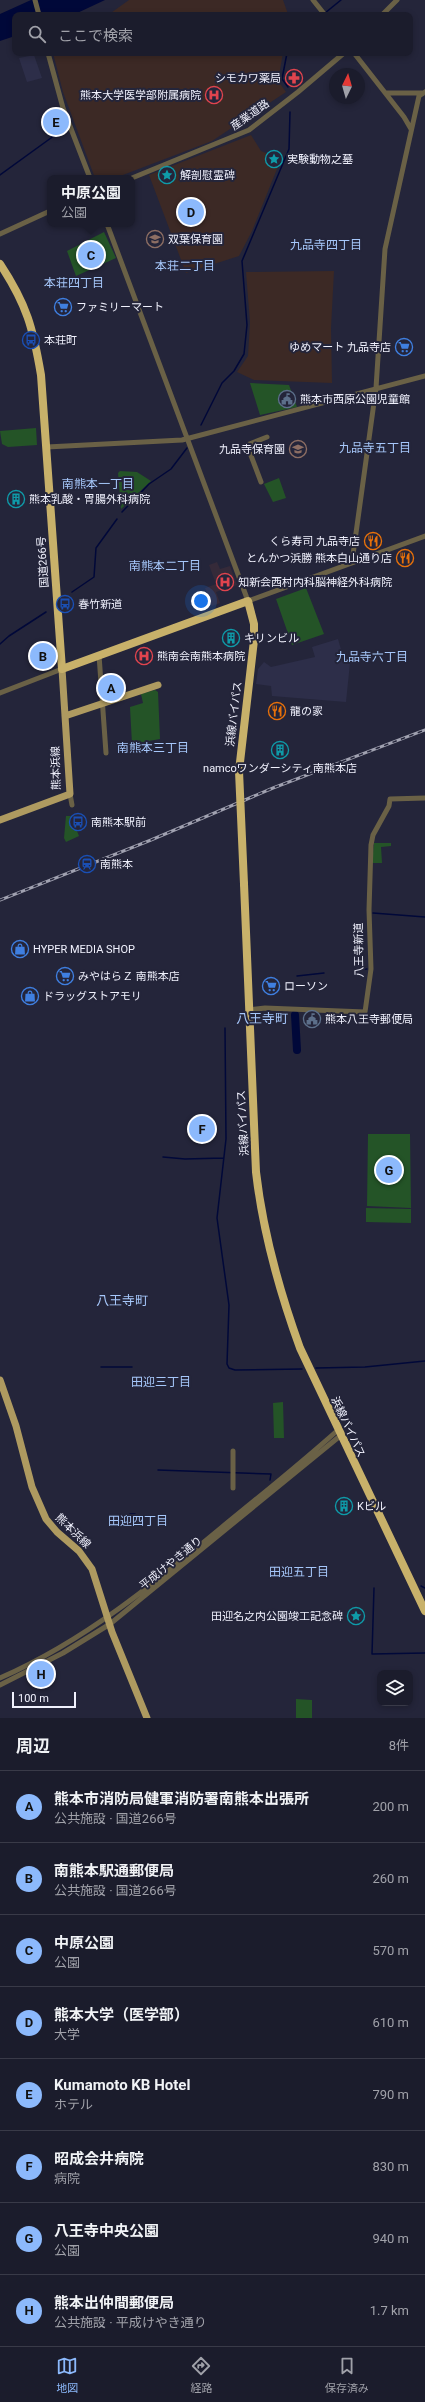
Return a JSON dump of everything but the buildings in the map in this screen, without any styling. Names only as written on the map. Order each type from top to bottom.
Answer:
[{"type":"highway","name":"国道266号","points":[[0,264],[27,312],[34,333],[41,376],[62,669]]},
{"type":"highway","points":[[62,669],[248,601]]},
{"type":"highway","name":"浜線バイパス","points":[[248,601],[254,624],[254,640],[239,772],[256,1172],[263,1223],[287,1312],[304,1357],[425,1611]]},
{"type":"main road","name":"熊本浜線","points":[[0,820],[70,794],[62,669]]},
{"type":"main road","points":[[65,716],[158,685]]},
{"type":"main road","name":"熊本浜線","points":[[0,1380],[16,1426],[32,1487],[46,1519],[86,1559],[96,1577],[109,1621],[146,1718]]},
{"type":"street","points":[[35,0],[38,12]]},
{"type":"street","points":[[313,0],[323,12]]},
{"type":"street","points":[[385,12],[397,0]]},
{"type":"street","points":[[49,56],[63,108],[89,175]]},
{"type":"street","name":"産業道路","points":[[135,177],[249,130],[298,92],[340,56]]},
{"type":"street","points":[[356,56],[386,93],[411,129]]},
{"type":"street","points":[[386,93],[424,92]]},
{"type":"street","points":[[352,562],[376,388],[385,249],[419,96],[424,92]]},
{"type":"street","points":[[0,234],[47,212]]},
{"type":"street","points":[[109,227],[248,601],[425,536]]},
{"type":"street","points":[[47,447],[188,438],[425,376]]},
{"type":"street","points":[[261,482],[247,445],[267,437]]},
{"type":"street","points":[[99,655],[106,753]]},
{"type":"street","points":[[0,693],[62,669]]},
{"type":"street","points":[[70,794],[72,805]]},
{"type":"street","name":"八王寺新道","points":[[250,1010],[265,1008],[365,1012],[371,969],[369,910],[371,842],[390,799],[425,798]]},
{"type":"street","name":"平成けやき通り","points":[[0,1685],[63,1654],[109,1621],[339,1433]]},
{"type":"street","points":[[233,1451],[233,1488]]},
{"type":"street","name":"平成けやき通り","points":[[0,1678],[48,1656],[109,1621]]},
{"type":"shaded area","points":[[31,0],[105,0],[79,12],[12,12],[12,37],[0,41],[0,14]]},
{"type":"shaded area","points":[[129,0],[283,0],[287,12],[112,12]]},
{"type":"shaded area","points":[[34,56],[42,78],[27,82],[19,58]]},
{"type":"shaded area","points":[[54,56],[282,56],[278,81],[286,92],[212,141],[123,175],[94,175],[63,92]]},
{"type":"shaded area","points":[[251,135],[261,151],[281,159],[252,231],[239,256],[186,273],[149,175]]},
{"type":"shaded area","points":[[334,271],[331,328],[332,383],[254,380],[237,372],[248,356],[250,322],[246,272]]},
{"type":"shaded area","points":[[217,562],[220,569],[230,566],[237,585],[216,592],[220,603],[212,606],[205,588],[216,584],[209,565]]},
{"type":"shaded area","points":[[338,639],[344,660],[350,663],[346,702],[272,696],[271,686],[256,684],[258,669],[264,662],[271,667],[315,657],[312,647]]},
{"type":"green space","points":[[104,232],[116,258],[76,276],[67,251]]},
{"type":"green space","points":[[250,383],[289,385],[297,407],[260,415]]},
{"type":"green space","points":[[36,428],[37,445],[8,447],[2,444],[0,431]]},
{"type":"green space","points":[[120,471],[137,472],[151,481],[121,509],[118,473]]},
{"type":"green space","points":[[279,478],[286,498],[273,502],[264,484]]},
{"type":"green space","points":[[306,588],[324,634],[292,645],[276,599]]},
{"type":"green space","points":[[155,690],[158,692],[160,739],[132,744],[130,707],[143,703],[141,694]]},
{"type":"green space","points":[[66,816],[71,816],[79,836],[66,842],[64,838]]},
{"type":"green space","points":[[374,843],[391,843],[391,846],[381,847],[382,863],[372,863]]},
{"type":"green space","points":[[368,1134],[410,1134],[411,1208],[367,1206]]},
{"type":"green space","points":[[366,1208],[411,1209],[411,1223],[366,1222]]},
{"type":"green space","points":[[283,1402],[284,1438],[274,1438],[273,1403]]},
{"type":"green space","points":[[296,1699],[312,1700],[312,1718],[296,1718]]},
{"type":"waterway","points":[[326,12],[341,0]]},
{"type":"waterway","points":[[286,56],[282,79],[288,87]]},
{"type":"waterway","points":[[201,425],[222,383],[234,371],[244,354],[247,325],[242,261],[289,149],[290,112]]},
{"type":"waterway","points":[[0,175],[62,130]]},
{"type":"waterway","points":[[122,512],[149,484],[171,469],[187,448]]},
{"type":"waterway","points":[[72,592],[94,577],[96,548],[117,519]]},
{"type":"waterway","points":[[0,644],[9,636],[46,612]]},
{"type":"waterway","points":[[373,913],[425,917]]},
{"type":"waterway","points":[[355,970],[367,969]]},
{"type":"waterway","points":[[297,976],[324,973]]},
{"type":"waterway","points":[[295,1015],[297,1050]]},
{"type":"waterway","points":[[225,1028],[226,1139],[217,1218],[229,1305],[227,1364],[229,1368],[235,1370],[302,1369]]},
{"type":"waterway","points":[[163,1157],[185,1159],[224,1158]]},
{"type":"waterway","points":[[316,1368],[365,1367],[425,1361]]},
{"type":"waterway","points":[[101,1367],[132,1367]]},
{"type":"waterway","points":[[158,1470],[271,1474],[270,1480]]},
{"type":"waterway","points":[[130,1514],[135,1514],[130,1516]]},
{"type":"waterway","points":[[421,1586],[425,1588]]},
{"type":"waterway","points":[[374,1588],[372,1654],[425,1653]]},
{"type":"railway","points":[[0,900],[151,840],[273,788],[425,730]]},
{"type":"place","name":"シモカワ薬局","points":[[294,78]]},
{"type":"place","name":"熊本大学医学部附属病院","points":[[214,95]]},
{"type":"place","name":"Kumamoto KB Hotel","points":[[56,122]]},
{"type":"place","name":"実験動物之墓","points":[[274,159]]},
{"type":"place","name":"解剖慰霊碑","points":[[167,175]]},
{"type":"place","name":"熊本大学（医学部）","points":[[191,212]]},
{"type":"place","name":"双葉保育園","points":[[155,239]]},
{"type":"place","name":"中原公園","points":[[91,255]]},
{"type":"place","name":"ファミリーマート","points":[[63,307]]},
{"type":"place","name":"本荘町","points":[[31,340]]},
{"type":"place","name":"ゆめマート 九品寺店","points":[[404,347]]},
{"type":"place","name":"熊本市西原公園児童館","points":[[287,399]]},
{"type":"place","name":"九品寺保育園","points":[[298,449]]},
{"type":"place","name":"熊本乳酸・胃腸外科病院","points":[[16,499]]},
{"type":"place","name":"くら寿司 九品寺店","points":[[373,541]]},
{"type":"place","name":"とんかつ浜勝 熊本白山通り店","points":[[405,558]]},
{"type":"place","name":"知新会西村内科脳神経外科病院","points":[[225,582]]},
{"type":"place","name":"春竹新道","points":[[65,604]]},
{"type":"place","name":"キリンビル","points":[[231,638]]},
{"type":"place","name":"南熊本駅通郵便局","points":[[43,656]]},
{"type":"place","name":"熊南会南熊本病院","points":[[144,656]]},
{"type":"place","name":"熊本市消防局健軍消防署南熊本出張所","points":[[111,688]]},
{"type":"place","name":"龍の家","points":[[277,711]]},
{"type":"place","name":"namcoワンダーシティ南熊本店","points":[[280,750]]},
{"type":"place","name":"南熊本駅前","points":[[78,822]]},
{"type":"place","name":"南熊本","points":[[87,864]]},
{"type":"place","name":"HYPER MEDIA SHOP","points":[[20,949]]},
{"type":"place","name":"みやはらＺ 南熊本店","points":[[65,976]]},
{"type":"place","name":"ローソン","points":[[271,986]]},
{"type":"place","name":"ドラッグストアモリ","points":[[30,996]]},
{"type":"place","name":"熊本八王寺郵便局","points":[[312,1019]]},
{"type":"place","name":"昭成会井病院","points":[[202,1129]]},
{"type":"place","name":"八王寺中央公園","points":[[389,1170]]},
{"type":"place","name":"Kビル","points":[[344,1506]]},
{"type":"place","name":"田迎名之内公園竣工記念碑","points":[[356,1616]]},
{"type":"place","name":"熊本出仲間郵便局","points":[[41,1674]]},
{"type":"district","name":"九品寺四丁目","points":[[326,245]]},
{"type":"district","name":"本荘二丁目","points":[[185,266]]},
{"type":"district","name":"本荘四丁目","points":[[74,283]]},
{"type":"district","name":"九品寺五丁目","points":[[375,448]]},
{"type":"district","name":"南熊本一丁目","points":[[98,484]]},
{"type":"district","name":"南熊本二丁目","points":[[165,566]]},
{"type":"district","name":"九品寺六丁目","points":[[372,657]]},
{"type":"district","name":"南熊本三丁目","points":[[153,748]]},
{"type":"district","name":"八王寺町","points":[[262,1018]]},
{"type":"district","name":"八王寺町","points":[[122,1300]]},
{"type":"district","name":"田迎三丁目","points":[[161,1382]]},
{"type":"district","name":"田迎四丁目","points":[[138,1521]]},
{"type":"district","name":"田迎五丁目","points":[[299,1572]]}]
